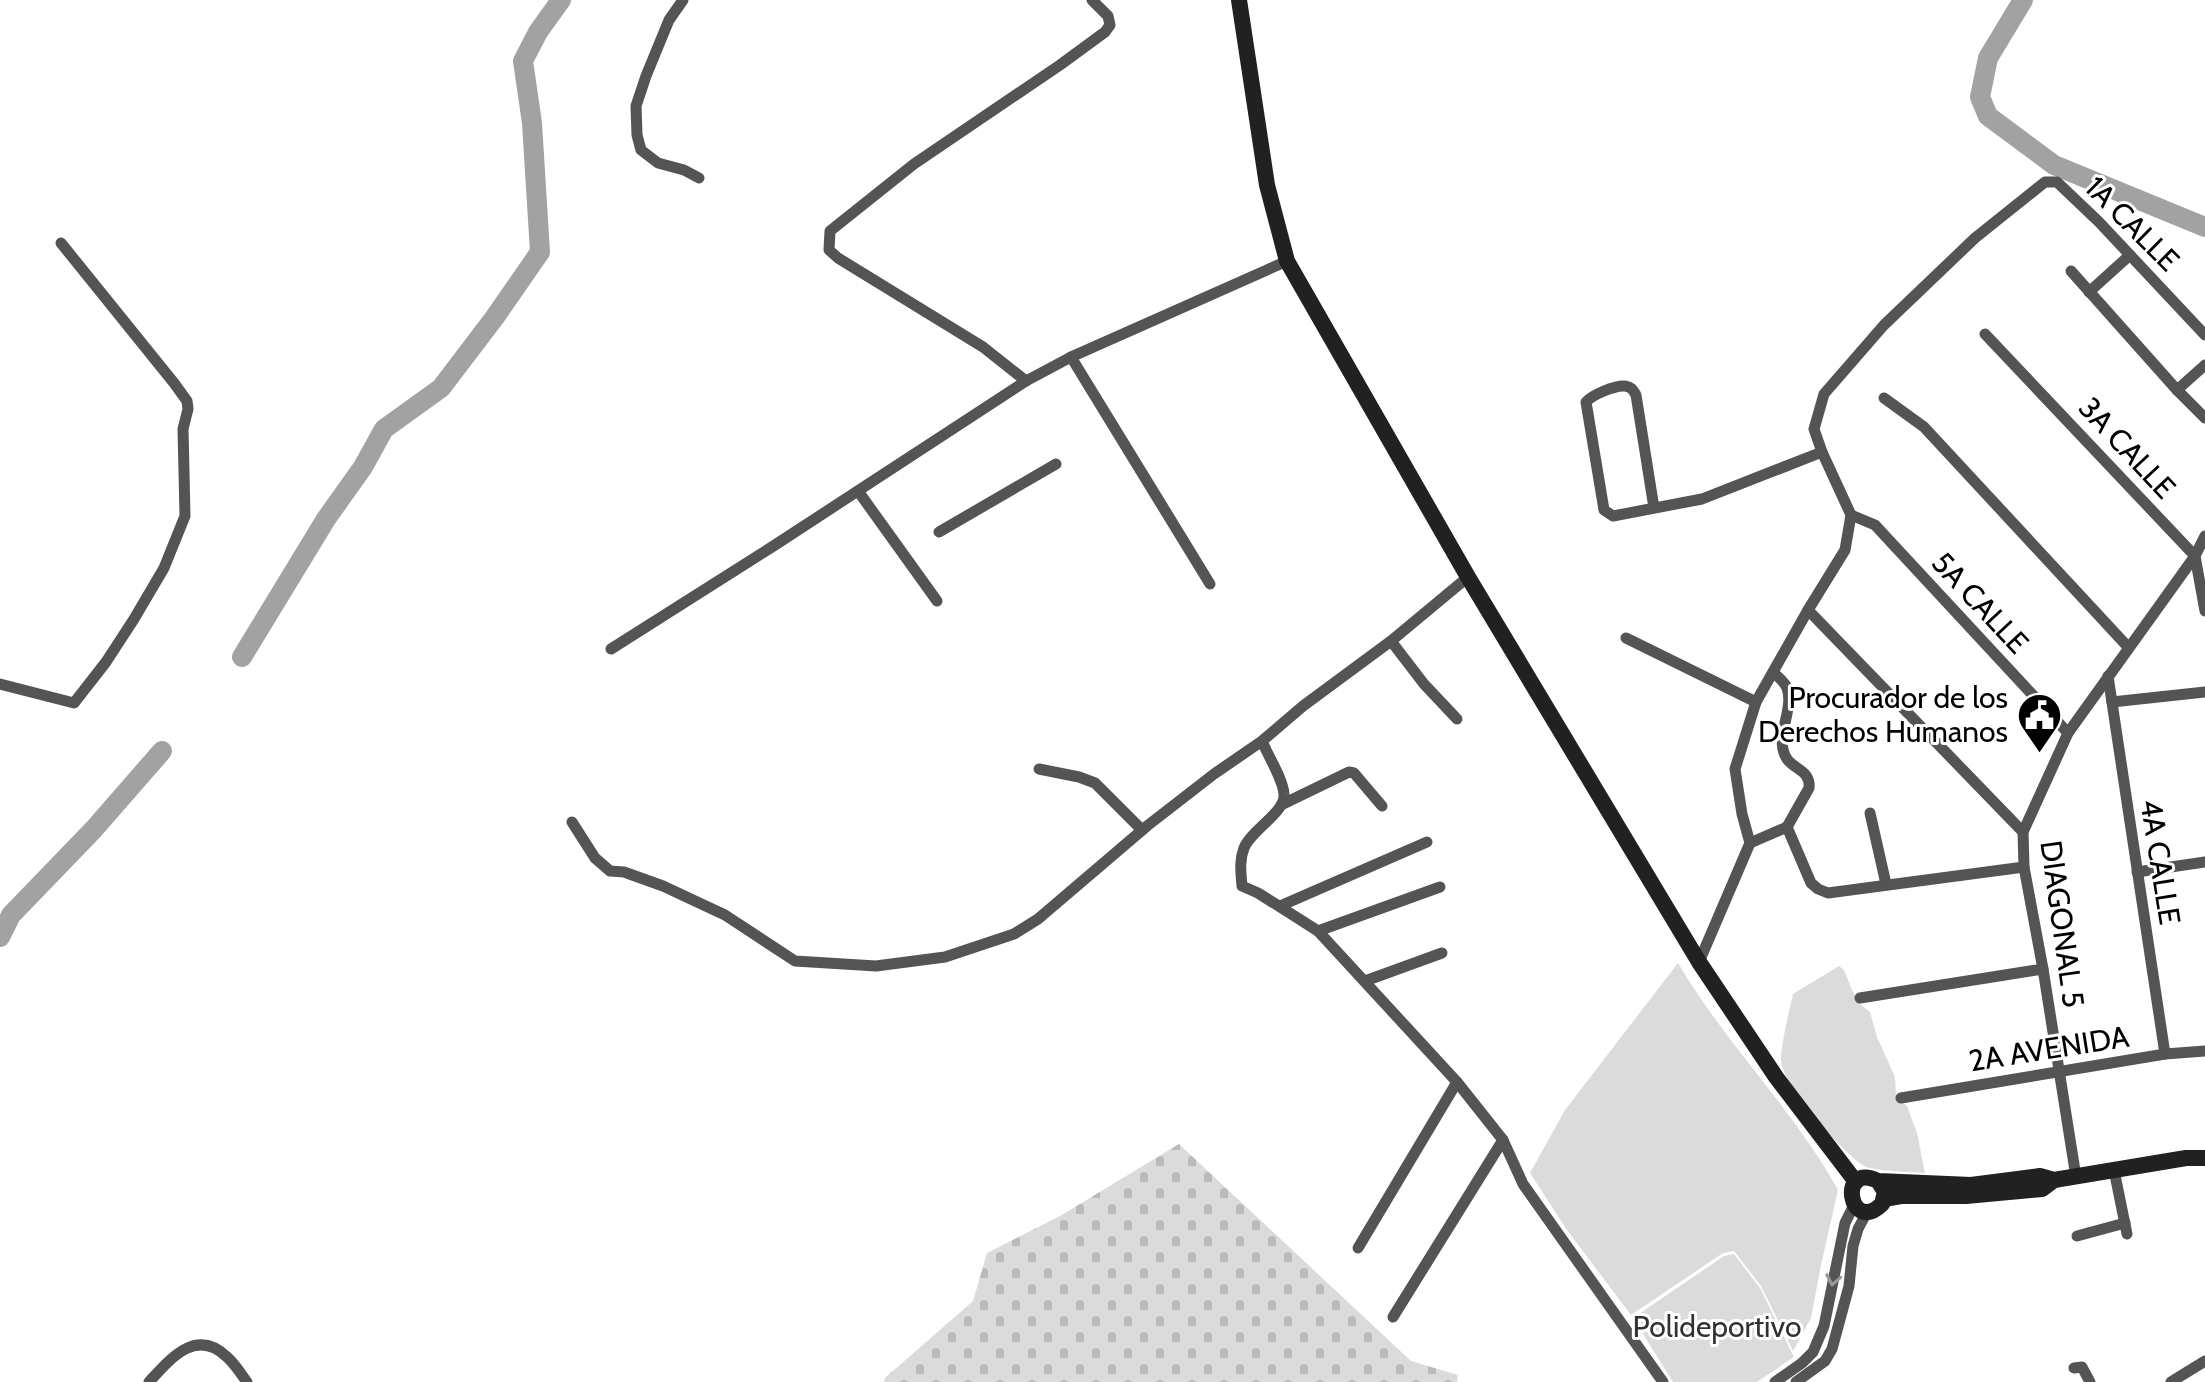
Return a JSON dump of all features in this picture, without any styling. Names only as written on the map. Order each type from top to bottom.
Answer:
[{"type":"main road","points":[[1239,0],[1267,185],[1287,261],[1468,577],[1699,962],[1776,1077],[1856,1182]]},
{"type":"main road","points":[[1878,1181],[1885,1192],[1884,1199],[1878,1208],[1861,1208],[1851,1193],[1856,1182],[1867,1177],[1878,1181],[1971,1185],[2040,1176],[2054,1180],[2186,1158],[2205,1158]]},
{"type":"main road","points":[[1884,1199],[2042,1189],[2054,1180]]},
{"type":"street","points":[[683,0],[669,20],[646,76],[636,106],[637,135],[641,150],[658,163],[699,178]]},
{"type":"street","points":[[1026,381],[983,347],[838,258],[829,250],[830,231],[914,164],[1105,32],[1110,25],[1108,16],[1092,0]]},
{"type":"street","name":"1A CALLE","points":[[1822,452],[1814,429],[1824,394],[1874,337],[1975,238],[2045,182],[2057,182],[2099,222],[2205,335]]},
{"type":"street","points":[[0,684],[74,703],[134,619],[164,568],[185,516],[183,429],[187,401],[61,243]]},
{"type":"street","points":[[2089,292],[2130,255]]},
{"type":"street","points":[[611,649],[1026,381],[1071,357],[1287,261]]},
{"type":"street","points":[[2071,271],[2205,418]]},
{"type":"street","name":"3A CALLE","points":[[1985,334],[2195,556]]},
{"type":"street","points":[[1071,357],[1210,584]]},
{"type":"street","points":[[2177,390],[2205,365]]},
{"type":"street","points":[[1654,508],[1636,395],[1625,386],[1591,396],[1586,402],[1604,510],[1613,516],[1702,499],[1822,452],[1851,515],[1845,550],[1756,702],[1735,769],[1750,843],[1699,962]]},
{"type":"street","points":[[1884,398],[1924,427],[2128,647]]},
{"type":"street","points":[[939,532],[1056,464]]},
{"type":"street","points":[[858,491],[937,601]]},
{"type":"street","name":"5A CALLE","points":[[1851,515],[1875,525],[2068,733]]},
{"type":"street","name":"DIAGONAL 5","points":[[2076,1177],[2024,867],[2023,832],[2068,733],[2195,556],[2205,536]]},
{"type":"street","points":[[2195,556],[2205,611]]},
{"type":"street","points":[[572,822],[595,858],[610,871],[624,872],[663,886],[725,915],[795,961],[876,966],[945,957],[1014,934],[1038,919],[1142,830],[1391,641],[1468,577]]},
{"type":"street","points":[[1808,610],[2023,832]]},
{"type":"street","points":[[1626,638],[1756,702]]},
{"type":"street","points":[[1391,641],[1424,684],[1457,719]]},
{"type":"street","points":[[1750,843],[1787,827],[1810,781],[1786,758],[1782,744],[1787,688],[1774,673]]},
{"type":"street","name":"4A CALLE","points":[[2108,676],[2165,1054]]},
{"type":"street","points":[[2112,702],[2205,692]]},
{"type":"street","points":[[1262,741],[1283,788],[1283,804]]},
{"type":"street","points":[[1039,769],[1095,783],[1142,830]]},
{"type":"street","points":[[1382,806],[1354,773],[1349,772],[1283,804],[1249,838],[1241,858],[1242,886],[1318,931],[1457,1082],[1503,1140],[1523,1184],[1663,1382]]},
{"type":"street","points":[[1870,813],[1886,884]]},
{"type":"street","points":[[1787,827],[1811,883],[1828,893],[2024,867]]},
{"type":"street","points":[[1280,906],[1427,842]]},
{"type":"street","points":[[2137,872],[2205,862]]},
{"type":"street","points":[[1318,931],[1440,887]]},
{"type":"street","points":[[1365,981],[1442,953]]},
{"type":"street","points":[[1860,998],[2043,969]]},
{"type":"street","name":"2A AVENIDA","points":[[1901,1098],[2165,1054],[2205,1051]]},
{"type":"street","points":[[1358,1248],[1457,1082]]},
{"type":"street","points":[[1393,1317],[1503,1140]]},
{"type":"street","points":[[2077,1236],[2126,1228],[2114,1170]]},
{"type":"street","points":[[1781,1381],[1813,1352],[1818,1342],[1845,1223],[1861,1208]]},
{"type":"street","points":[[1796,1382],[1825,1361],[1832,1349],[1849,1286],[1861,1208]]},
{"type":"street","points":[[149,1382],[171,1358],[191,1345],[211,1345],[227,1356],[247,1382]]},
{"type":"street","points":[[2171,1382],[2205,1361]]},
{"type":"street","points":[[2074,1368],[2082,1367],[2090,1382]]},
{"type":"green space","points":[[1678,963],[1716,1021],[1801,1132],[1838,1190],[1811,1318],[1793,1351],[1761,1286],[1734,1251],[1723,1253],[1631,1315],[1567,1230],[1530,1173],[1565,1110]]},
{"type":"green space","points":[[1839,966],[1844,970],[1860,1004],[1870,1012],[1877,1037],[1895,1077],[1896,1097],[1907,1106],[1917,1133],[1925,1173],[1869,1168],[1854,1159],[1815,1118],[1785,1072],[1781,1055],[1793,994]]},
{"type":"green space","points":[[1179,1144],[1411,1361],[1458,1375],[1457,1382],[884,1382],[973,1301],[987,1253],[1060,1216]]},
{"type":"green space","name":"Polideportivo","points":[[1734,1254],[1760,1288],[1794,1357],[1757,1382],[1673,1382],[1633,1318],[1724,1256]]},
{"type":"waterway","points":[[242,657],[384,429],[441,388],[540,252],[532,123],[523,61],[538,32],[561,0]]},
{"type":"waterway","points":[[2023,0],[1988,58],[1980,97],[1988,116],[2054,165],[2205,227]]},
{"type":"waterway","points":[[0,937],[11,915],[94,829],[162,751]]},
{"type":"place","name":"Procurador de los Derechos Humanos","points":[[2039,754]]}]
